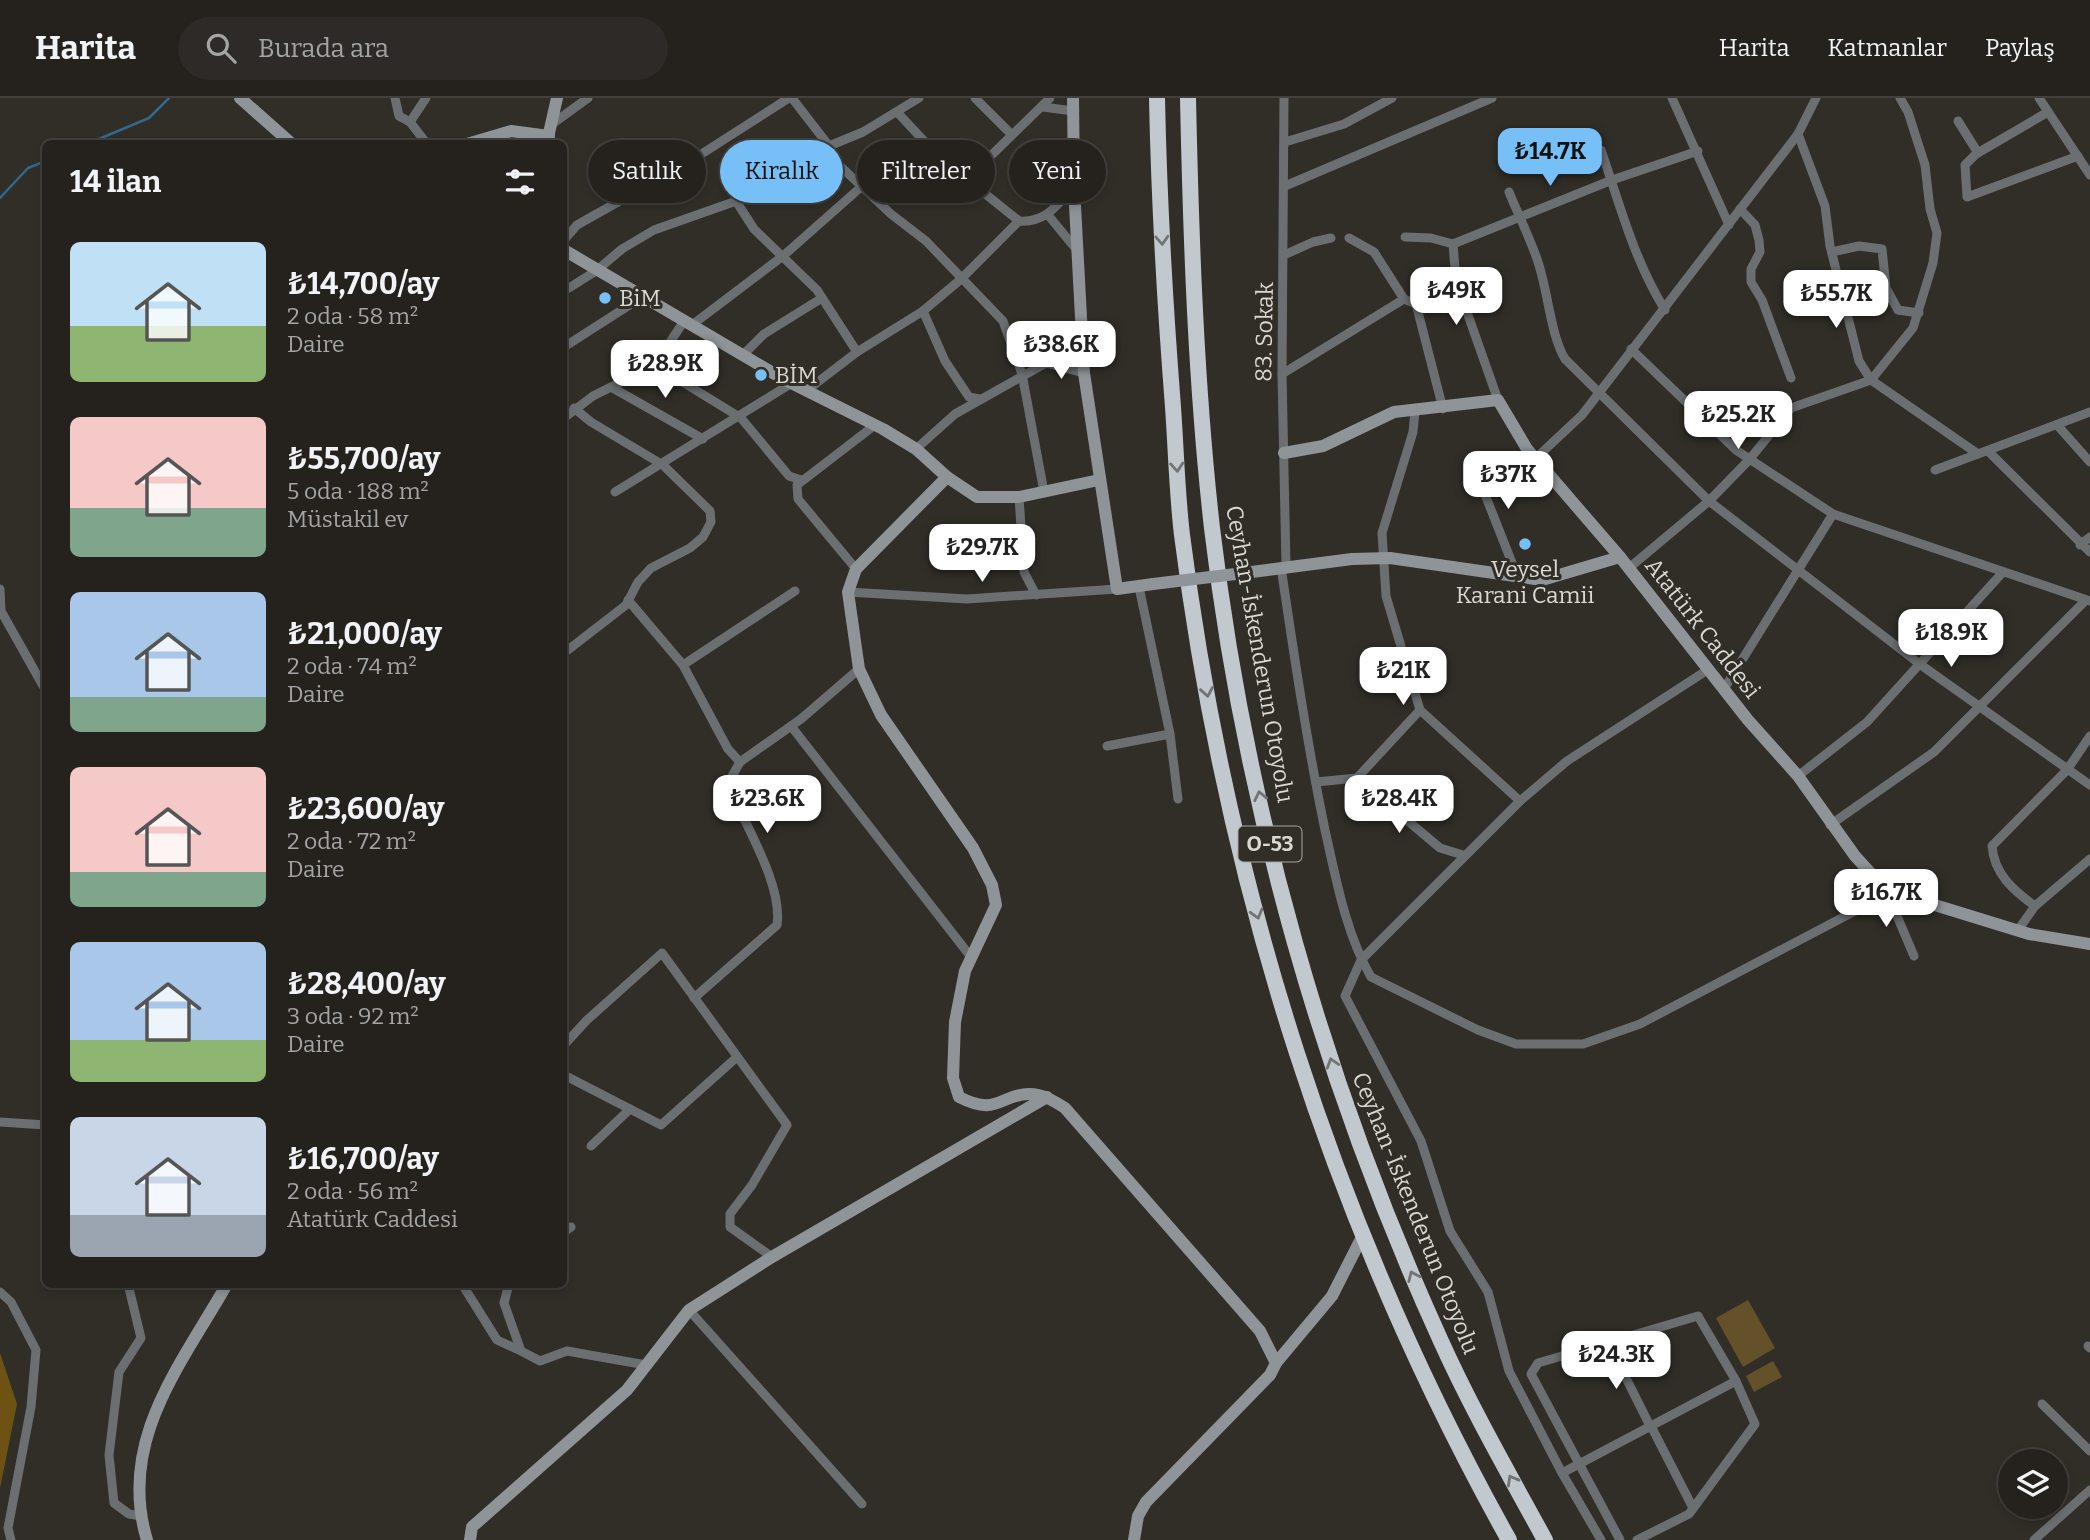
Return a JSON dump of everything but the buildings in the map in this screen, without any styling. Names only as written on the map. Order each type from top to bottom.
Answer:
[{"type":"highway","name":"O-53","points":[[1157,98],[1160,197],[1182,533],[1207,696],[1241,857],[1300,1068],[1362,1237],[1413,1356],[1509,1540]]},
{"type":"highway","name":"Ceyhan-İskenderun Otoyolu","points":[[1188,98],[1190,194],[1212,527],[1237,688],[1270,848],[1333,1069],[1379,1194],[1440,1341],[1545,1540]]},
{"type":"street","points":[[240,98],[287,140]]},
{"type":"street","points":[[395,98],[399,116],[410,122],[424,140]]},
{"type":"street","points":[[410,122],[426,98]]},
{"type":"street","points":[[549,135],[557,98]]},
{"type":"street","points":[[481,140],[511,131],[549,135],[588,98]]},
{"type":"street","points":[[567,237],[577,225],[690,162],[791,98],[824,140]]},
{"type":"street","points":[[843,140],[863,132],[919,98]]},
{"type":"street","points":[[975,98],[1011,134]]},
{"type":"street","points":[[995,150],[1051,98]]},
{"type":"street","name":"83. Sokak","points":[[1284,98],[1284,566],[1315,782],[1335,875],[1361,960]]},
{"type":"street","points":[[1285,142],[1344,124],[1392,98]]},
{"type":"street","points":[[1285,186],[1492,98]]},
{"type":"street","points":[[1672,98],[1729,225]]},
{"type":"street","points":[[1518,578],[1482,487],[1536,458],[1581,415],[1631,349],[1665,310],[1798,134],[1816,98]]},
{"type":"street","points":[[1629,568],[1709,501],[1749,460],[1791,408],[1871,380],[1913,328],[1933,263],[1937,233],[1930,209],[1925,166],[1908,113],[1900,98]]},
{"type":"street","points":[[2039,98],[2090,175]]},
{"type":"street","points":[[1043,107],[1073,104],[1073,140]]},
{"type":"street","points":[[897,112],[923,140]]},
{"type":"street","points":[[2048,112],[1978,153],[1965,165],[1967,197],[2078,156]]},
{"type":"street","points":[[1958,121],[1978,153]]},
{"type":"street","points":[[1798,134],[1825,206],[1832,252],[1858,360],[1871,380],[1983,452],[2090,552]]},
{"type":"street","points":[[1601,150],[1630,240],[1648,282],[1665,310]]},
{"type":"street","points":[[1405,237],[1431,238],[1453,244],[1612,180],[1698,151]]},
{"type":"street","points":[[843,169],[857,183]]},
{"type":"street","points":[[567,415],[574,408],[655,365],[688,323],[783,256],[857,191]]},
{"type":"street","points":[[1509,192],[1537,258],[1548,296],[1556,345],[1565,359],[1709,501],[1921,665],[2090,785]]},
{"type":"street","points":[[995,202],[1019,221],[1032,222],[1048,215],[1059,203]]},
{"type":"street","points":[[567,289],[596,271],[622,248],[654,230],[730,203]]},
{"type":"street","points":[[737,203],[754,229],[810,281],[857,352]]},
{"type":"street","points":[[880,203],[926,241],[960,280],[1003,321],[1022,374],[1044,492]]},
{"type":"street","points":[[1075,203],[1084,373],[1116,589]]},
{"type":"street","points":[[1740,209],[1755,225],[1759,240],[1760,253],[1751,269],[1751,282],[1762,300],[1791,378]]},
{"type":"street","points":[[1048,215],[1076,249]]},
{"type":"street","points":[[806,391],[857,352],[923,310],[960,280],[1019,221]]},
{"type":"street","points":[[1284,255],[1331,237]]},
{"type":"street","points":[[1349,238],[1374,253],[1404,299],[1416,304],[1443,409]]},
{"type":"street","points":[[1284,453],[1323,446],[1394,412],[1443,409],[1498,400],[1457,281],[1453,244]]},
{"type":"street","points":[[1832,252],[1859,246],[1882,249],[1886,288],[1898,310],[1919,313]]},
{"type":"street","points":[[567,252],[806,391],[875,425],[916,449],[947,477],[977,497],[1019,497],[1098,480]]},
{"type":"street","points":[[567,344],[642,297]]},
{"type":"street","points":[[744,354],[764,334],[822,298]]},
{"type":"street","points":[[1282,374],[1404,299]]},
{"type":"street","points":[[923,310],[944,361],[969,397],[980,399]]},
{"type":"street","points":[[916,449],[956,414],[1022,374],[1046,363],[1081,331]]},
{"type":"street","points":[[1631,349],[1749,460],[1833,514],[2088,600],[1934,752],[1830,825]]},
{"type":"street","points":[[1046,363],[1084,373]]},
{"type":"street","points":[[655,365],[741,418],[789,476],[801,480]]},
{"type":"street","points":[[614,492],[741,418],[792,383]]},
{"type":"street","points":[[611,387],[703,439]]},
{"type":"street","name":"Atatürk Caddesi","points":[[1498,400],[1527,449],[1629,568],[1724,689],[1798,776],[1830,825],[1886,890]]},
{"type":"street","points":[[567,651],[628,600],[638,582],[652,568],[690,548],[703,537],[711,522],[709,511],[663,465],[591,422],[574,408]]},
{"type":"street","points":[[1415,411],[1413,432],[1382,533],[1386,596],[1420,710],[1520,801]]},
{"type":"street","points":[[1935,470],[2090,412]]},
{"type":"street","points":[[856,569],[798,499],[797,485],[875,425]]},
{"type":"street","points":[[2058,426],[2090,462]]},
{"type":"street","points":[[947,477],[856,569],[848,592],[859,669],[881,715],[973,848],[992,885],[996,905],[965,971],[955,1022],[953,1078],[960,1097],[975,1105],[999,1105],[1027,1094],[1047,1097],[1065,1108],[1260,1331],[1276,1363]]},
{"type":"street","points":[[1019,497],[1024,572],[1036,596]]},
{"type":"street","points":[[1724,689],[1800,571],[1833,514]]},
{"type":"street","points":[[2080,545],[2090,537]]},
{"type":"street","points":[[848,592],[967,599],[1036,596],[1139,587],[1284,566],[1382,558],[1542,580],[1620,557]]},
{"type":"street","points":[[1798,776],[1867,722],[2003,572]]},
{"type":"street","points":[[1139,587],[1170,734],[1178,799]]},
{"type":"street","points":[[0,589],[1,611],[42,684]]},
{"type":"street","points":[[683,665],[696,653],[795,591]]},
{"type":"street","points":[[628,600],[683,665],[728,749],[740,762]]},
{"type":"street","points":[[694,998],[777,925],[779,908],[760,854],[730,789],[731,778],[740,762],[792,726],[859,669]]},
{"type":"street","points":[[1601,1540],[1562,1473],[1509,1371],[1488,1292],[1450,1231],[1421,1141],[1345,996],[1361,960],[1463,855],[1520,801],[1567,761],[1709,669]]},
{"type":"street","points":[[1315,782],[1357,778],[1420,710]]},
{"type":"street","points":[[792,726],[971,957]]},
{"type":"street","points":[[1107,746],[1170,734]]},
{"type":"street","points":[[2035,906],[2015,892],[1999,871],[1992,846],[2067,770],[2090,736]]},
{"type":"street","points":[[1357,778],[1440,848],[1463,855]]},
{"type":"street","points":[[2018,930],[2035,906],[2090,859]]},
{"type":"street","points":[[1361,960],[1371,977],[1478,1030],[1516,1044],[1583,1044],[1640,1024],[1855,911],[1886,890]]},
{"type":"street","points":[[1886,890],[2018,930],[2090,944]]},
{"type":"street","points":[[1886,890],[1914,956]]},
{"type":"street","points":[[567,1042],[587,1020],[662,954],[787,1125],[752,1185],[730,1213],[730,1227],[772,1257]]},
{"type":"street","points":[[567,1077],[661,1125],[737,1057]]},
{"type":"street","points":[[470,1540],[472,1527],[627,1390],[689,1310],[772,1257],[1047,1097]]},
{"type":"street","points":[[591,1146],[630,1109]]},
{"type":"street","points":[[0,1122],[42,1125]]},
{"type":"street","points":[[1134,1540],[1138,1516],[1146,1502],[1270,1375],[1276,1363],[1332,1296],[1362,1237]]},
{"type":"street","points":[[129,1288],[141,1338],[119,1372],[109,1455],[114,1503],[129,1514],[141,1516]]},
{"type":"street","points":[[148,1540],[141,1516],[143,1445],[155,1411],[178,1363],[225,1288]]},
{"type":"street","points":[[464,1288],[497,1340],[540,1361],[568,1351],[646,1365]]},
{"type":"street","points":[[508,1288],[504,1303],[521,1351]]},
{"type":"street","points":[[0,1292],[11,1302],[36,1350],[31,1407],[8,1528],[11,1540]]},
{"type":"street","points":[[689,1310],[862,1504]]},
{"type":"street","points":[[1620,1540],[1577,1465],[1531,1374],[1538,1363],[1698,1316],[1736,1381],[1755,1424],[1689,1514],[1637,1540]]},
{"type":"street","points":[[1608,1342],[1693,1508]]},
{"type":"street","points":[[1562,1473],[1736,1381]]},
{"type":"street","points":[[2042,1404],[2090,1451]]},
{"type":"street","points":[[2034,1540],[2090,1490]]},
{"type":"shaded area","points":[[1748,1300],[1775,1348],[1743,1367],[1716,1318]]},
{"type":"shaded area","points":[[0,1353],[17,1404],[0,1488]]},
{"type":"shaded area","points":[[1773,1361],[1782,1377],[1754,1392],[1746,1376]]},
{"type":"waterway","points":[[97,140],[149,118],[169,98]]},
{"type":"waterway","points":[[0,198],[28,168],[42,163]]},
{"type":"place","name":"BiM","points":[[605,298]]},
{"type":"place","name":"BİM","points":[[761,375]]},
{"type":"place","name":"Veysel Karani Camii","points":[[1525,544]]}]
